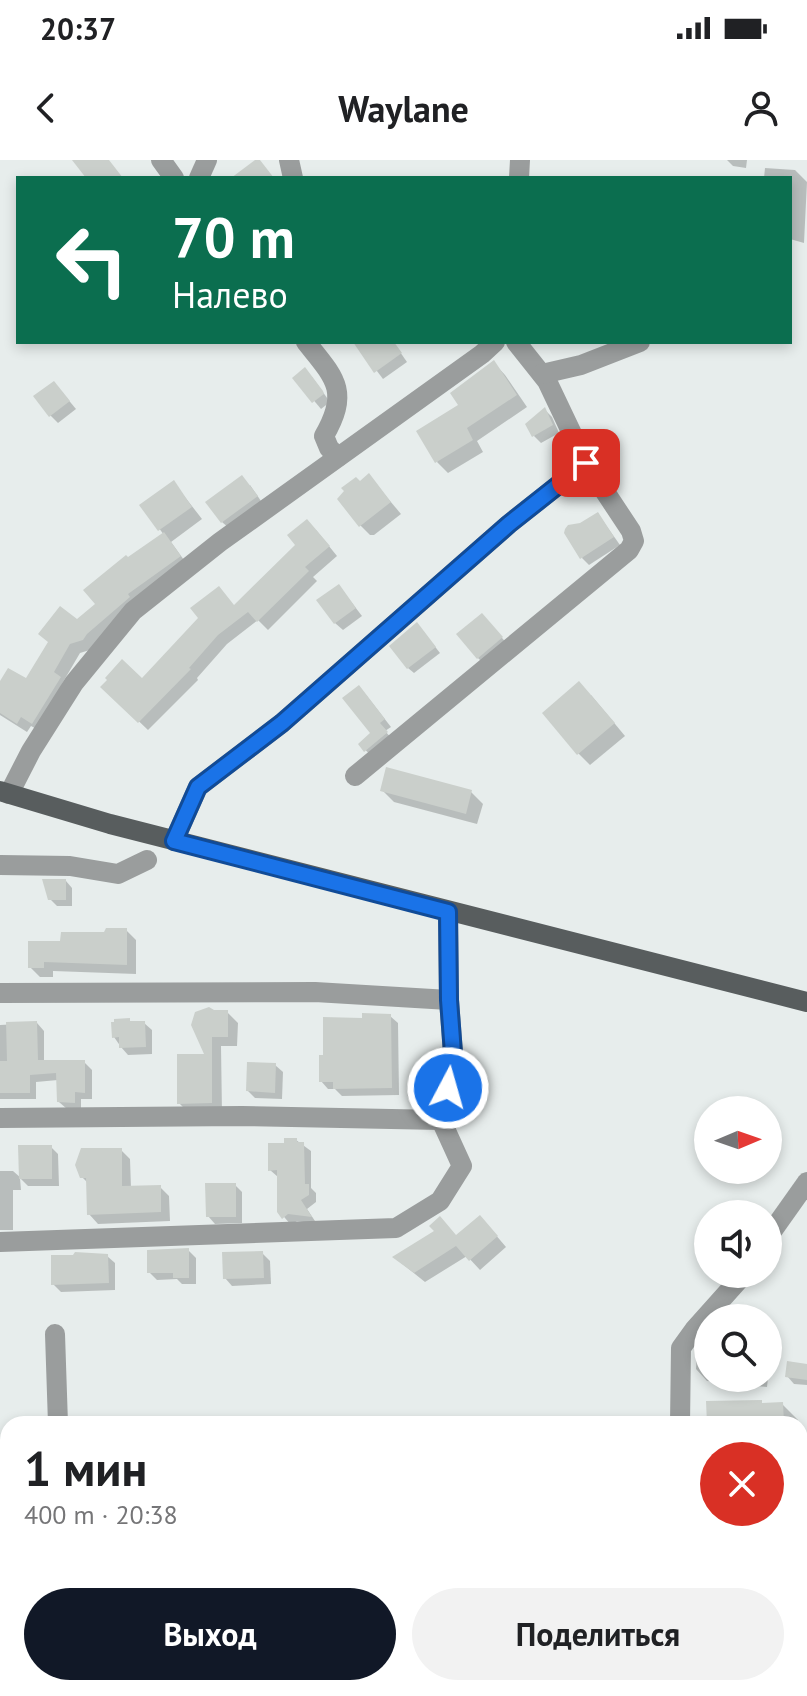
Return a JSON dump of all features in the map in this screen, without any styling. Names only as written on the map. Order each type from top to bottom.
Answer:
[{"type":"main road","points":[[4,792],[174,841],[807,1002]]},
{"type":"street","points":[[308,344],[333,376],[339,391],[338,405],[324,436],[329,448],[338,457]]},
{"type":"street","points":[[4,792],[74,683],[133,611],[220,542],[493,344]]},
{"type":"street","points":[[355,776],[629,550],[634,541],[631,531],[586,463],[542,374],[518,344]]},
{"type":"street","points":[[542,374],[581,365],[635,344]]},
{"type":"street","points":[[174,841],[198,787],[282,723],[509,524],[586,463]]},
{"type":"street","points":[[0,865],[70,866],[118,874],[147,860]]},
{"type":"street","points":[[0,1242],[396,1228],[440,1201],[462,1166],[441,1120],[453,1053],[448,912]]},
{"type":"street","points":[[0,993],[315,992],[449,1000]]},
{"type":"street","points":[[0,1118],[242,1116],[441,1120]]},
{"type":"street","points":[[782,1217],[807,1182]]},
{"type":"street","points":[[680,1416],[681,1348],[732,1288]]},
{"type":"street","points":[[55,1334],[58,1416]]},
{"type":"building","points":[[72,160],[109,160],[121,176],[84,176]]},
{"type":"building","points":[[255,160],[260,160],[272,176],[234,176]]},
{"type":"building","points":[[354,344],[395,344],[402,353],[374,373]]},
{"type":"building","points":[[494,360],[517,395],[467,428],[473,440],[435,463],[416,431],[458,405],[450,393]]},
{"type":"building","points":[[305,367],[324,394],[312,403],[292,378]]},
{"type":"building","points":[[54,381],[70,401],[49,417],[33,396]]},
{"type":"building","points":[[545,407],[553,425],[532,437],[525,424]]},
{"type":"building","points":[[369,473],[391,502],[359,527],[337,499],[344,491],[341,488],[356,477],[360,481]]},
{"type":"building","points":[[242,475],[258,496],[221,523],[205,502]]},
{"type":"building","points":[[174,480],[192,507],[158,531],[139,505]]},
{"type":"building","points":[[598,512],[614,537],[580,559],[564,533],[565,529]]},
{"type":"building","points":[[307,519],[330,546],[305,567],[309,571],[257,622],[248,612],[218,635],[191,669],[138,723],[100,687],[122,659],[142,678],[198,618],[190,608],[219,586],[234,605],[295,545],[287,535]]},
{"type":"building","points":[[164,532],[181,556],[128,594],[130,597],[83,640],[70,644],[54,672],[61,677],[32,724],[21,717],[17,724],[0,713],[0,681],[8,668],[26,678],[48,642],[38,634],[60,606],[77,619],[95,604],[83,590],[126,555],[128,557]]},
{"type":"building","points":[[339,584],[356,608],[334,624],[316,600]]},
{"type":"building","points":[[482,613],[503,637],[477,659],[456,634]]},
{"type":"building","points":[[417,622],[436,647],[407,669],[389,646]]},
{"type":"building","points":[[579,681],[615,723],[577,755],[542,713]]},
{"type":"building","points":[[359,685],[385,719],[380,723],[388,732],[364,752],[358,744],[370,733],[342,698]]},
{"type":"building","points":[[386,767],[472,790],[466,814],[380,791]]},
{"type":"building","points":[[42,879],[66,879],[66,900],[48,900]]},
{"type":"building","points":[[106,928],[127,928],[127,965],[44,962],[44,968],[28,968],[28,941],[60,941],[61,932],[104,932]]},
{"type":"building","points":[[209,1007],[228,1010],[228,1037],[212,1037],[212,1103],[177,1104],[177,1054],[204,1054],[191,1025],[195,1012]]},
{"type":"building","points":[[362,1013],[391,1014],[392,1088],[333,1089],[333,1082],[319,1082],[323,1017],[362,1018]]},
{"type":"building","points":[[130,1018],[130,1021],[145,1021],[146,1047],[119,1048],[119,1037],[112,1038],[111,1022]]},
{"type":"building","points":[[37,1021],[38,1060],[85,1060],[85,1093],[75,1092],[75,1103],[57,1102],[56,1073],[30,1075],[30,1093],[0,1093],[0,1061],[7,1061],[6,1022]]},
{"type":"building","points":[[247,1062],[276,1063],[275,1093],[246,1091]]},
{"type":"building","points":[[284,1138],[297,1138],[297,1142],[304,1142],[305,1184],[309,1184],[309,1195],[301,1200],[312,1217],[288,1214],[282,1219],[277,1212],[277,1170],[268,1171],[268,1143],[284,1143]]},
{"type":"building","points":[[18,1145],[52,1145],[52,1179],[19,1179]]},
{"type":"building","points":[[81,1148],[122,1148],[122,1186],[161,1185],[161,1212],[87,1215],[86,1178],[80,1178],[75,1165]]},
{"type":"building","points":[[205,1183],[236,1183],[236,1217],[206,1217]]},
{"type":"building","points":[[480,1215],[498,1236],[469,1261],[456,1246],[414,1273],[392,1257],[434,1231],[429,1226],[440,1216],[456,1235]]},
{"type":"building","points":[[189,1248],[189,1278],[173,1278],[173,1273],[147,1273],[147,1250]]},
{"type":"building","points":[[263,1251],[264,1278],[223,1279],[222,1252]]},
{"type":"building","points":[[75,1252],[108,1254],[109,1283],[51,1285],[51,1255],[73,1255]]},
{"type":"building","points":[[787,1361],[807,1364],[807,1380],[785,1377]]},
{"type":"building","points":[[706,1401],[783,1402],[784,1416],[707,1416]]},
{"type":"route","points":[[448,1088],[453,1053],[448,912],[174,841],[198,787],[282,723],[509,524],[586,463]]}]
